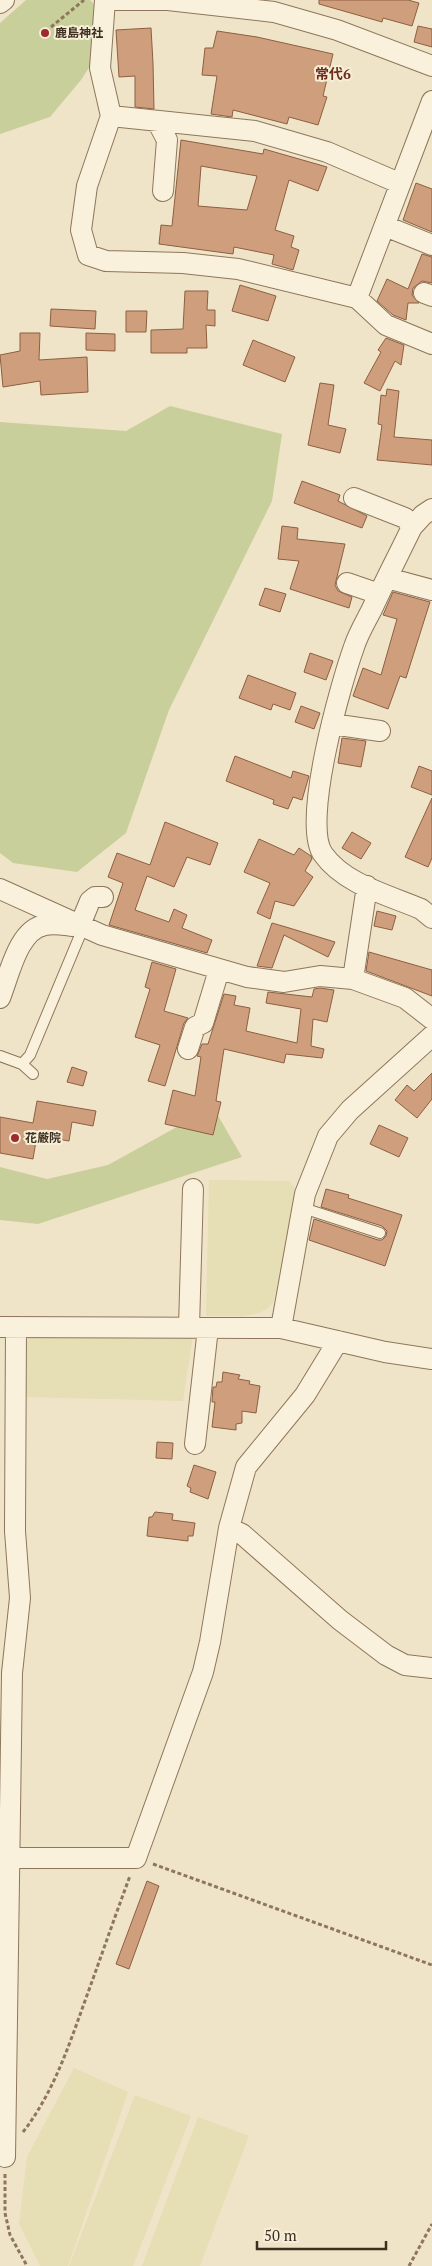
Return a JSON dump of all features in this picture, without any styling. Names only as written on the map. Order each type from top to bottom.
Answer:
[{"type":"street","points":[[0,3],[4,0]]},
{"type":"street","points":[[432,66],[337,30],[274,12],[168,0],[105,0],[100,68],[111,116],[87,186],[81,230],[88,255],[106,261],[183,263],[238,269],[357,298],[386,325],[432,344]]},
{"type":"street","points":[[357,298],[385,226],[399,183],[427,130],[432,101]]},
{"type":"street","points":[[111,116],[255,131],[327,152],[399,183]]},
{"type":"street","points":[[156,121],[167,140],[163,190]]},
{"type":"street","points":[[385,226],[432,245]]},
{"type":"street","points":[[354,498],[405,518],[412,527]]},
{"type":"street","points":[[432,509],[422,515],[412,527],[354,645],[332,724],[317,804],[315,833],[321,852],[337,870],[367,886],[421,909],[432,918]]},
{"type":"street","points":[[347,583],[432,590]]},
{"type":"street","points":[[332,724],[380,730]]},
{"type":"street","points":[[353,979],[367,886]]},
{"type":"street","points":[[0,889],[102,935],[219,970],[247,977],[284,982],[320,976],[353,979],[405,998],[432,1033],[350,1110],[328,1136],[305,1194],[281,1328]]},
{"type":"street","points":[[82,927],[90,901],[95,897],[104,897]]},
{"type":"street","points":[[0,998],[23,940],[32,930],[44,925],[82,927]]},
{"type":"street","points":[[188,1049],[195,1028],[204,1023],[219,970]]},
{"type":"street","points":[[188,1328],[192,1189]]},
{"type":"street","points":[[5,2157],[5,1858],[12,1673],[20,1598],[14,1531],[8,1327],[281,1328],[386,1352],[432,1359]]},
{"type":"street","points":[[195,1444],[208,1328]]},
{"type":"street","points":[[5,1858],[136,1858],[203,1672],[210,1642],[229,1528],[246,1467],[305,1395],[338,1341]]},
{"type":"street","points":[[229,1528],[242,1534],[340,1620],[386,1655],[405,1665],[432,1668]]},
{"type":"lane","points":[[22,1064],[30,1055],[82,927]]},
{"type":"lane","points":[[0,1056],[22,1064],[33,1074]]},
{"type":"lane","points":[[303,1208],[380,1233]]},
{"type":"path","points":[[51,27],[84,0]]},
{"type":"path","points":[[26,2266],[10,2235],[5,2213],[5,2157],[38,2113],[54,2082],[136,1858],[432,1965]]},
{"type":"path","points":[[410,2266],[432,2224]]},
{"type":"shaded area","points":[[209,1180],[289,1181],[295,1188],[280,1277],[273,1303],[259,1313],[244,1316],[206,1316]]},
{"type":"shaded area","points":[[30,1335],[193,1335],[183,1401],[25,1397],[25,1346]]},
{"type":"shaded area","points":[[74,2068],[128,2092],[68,2266],[40,2266],[19,2224],[27,2157]]},
{"type":"shaded area","points":[[135,2095],[191,2116],[133,2266],[69,2266]]},
{"type":"shaded area","points":[[198,2117],[249,2136],[200,2266],[142,2266]]},
{"type":"green space","points":[[26,0],[90,0],[96,6],[92,63],[81,80],[50,117],[0,134],[0,23]]},
{"type":"green space","points":[[170,406],[282,434],[272,501],[169,710],[126,833],[77,872],[13,863],[0,853],[0,422],[126,431]]},
{"type":"green space","points":[[213,1107],[242,1157],[38,1224],[0,1220],[0,1167],[47,1179],[108,1165]]},
{"type":"building","points":[[319,0],[408,0],[419,3],[412,26],[383,18],[382,22],[319,4]]},
{"type":"building","points":[[418,26],[432,29],[432,47],[414,42]]},
{"type":"building","points":[[151,28],[154,109],[135,107],[135,76],[119,77],[116,30]]},
{"type":"building","points":[[217,31],[257,37],[333,54],[323,96],[327,97],[318,125],[289,117],[287,124],[233,110],[232,117],[211,114],[217,76],[202,75],[205,48],[213,48]]},
{"type":"building","points":[[181,140],[263,154],[264,149],[327,167],[318,191],[289,180],[275,230],[294,236],[291,247],[299,250],[293,270],[272,264],[274,255],[234,247],[233,254],[159,244],[161,225],[172,226]],"holes":[[[201,166],[257,176],[247,210],[198,206]]]},
{"type":"building","points":[[416,183],[432,189],[432,232],[403,220]]},
{"type":"building","points":[[422,254],[432,257],[432,283],[422,281],[413,288],[412,295],[419,303],[408,303],[406,320],[393,315],[377,301],[387,279],[408,289]]},
{"type":"building","points":[[240,285],[276,296],[268,321],[232,311]]},
{"type":"building","points":[[185,291],[208,291],[207,310],[215,310],[215,326],[206,325],[207,348],[187,348],[187,353],[151,353],[151,330],[183,329]]},
{"type":"building","points":[[51,309],[96,311],[95,329],[50,326]]},
{"type":"building","points":[[126,311],[147,311],[146,332],[126,332]]},
{"type":"building","points":[[20,333],[40,333],[39,360],[87,357],[88,392],[41,395],[40,381],[3,387],[0,355],[20,351]]},
{"type":"building","points":[[86,333],[115,334],[115,351],[86,350]]},
{"type":"building","points":[[386,338],[404,345],[401,365],[395,361],[380,391],[364,383],[381,352],[378,350]]},
{"type":"building","points":[[253,340],[295,357],[285,382],[243,365]]},
{"type":"building","points":[[320,383],[334,385],[328,425],[346,429],[340,453],[308,445]]},
{"type":"building","points":[[387,389],[399,391],[394,437],[432,440],[432,465],[377,460],[382,425],[378,424],[381,395],[386,396]]},
{"type":"building","points":[[302,481],[340,495],[338,501],[367,516],[362,528],[294,503]]},
{"type":"building","points":[[282,526],[298,528],[297,539],[345,544],[335,585],[338,591],[352,597],[349,608],[290,589],[299,561],[278,559]]},
{"type":"building","points":[[265,588],[286,594],[280,612],[259,605]]},
{"type":"building","points":[[393,592],[430,602],[406,678],[400,676],[388,709],[353,696],[363,668],[381,675],[397,619],[383,615]]},
{"type":"building","points":[[310,653],[333,661],[326,680],[304,672]]},
{"type":"building","points":[[248,675],[296,693],[290,710],[273,704],[271,710],[239,698]]},
{"type":"building","points":[[301,706],[320,713],[314,729],[295,722]]},
{"type":"building","points":[[342,738],[366,741],[361,767],[338,763]]},
{"type":"building","points":[[235,756],[291,778],[293,771],[309,776],[302,800],[293,797],[288,809],[273,804],[274,800],[226,781]]},
{"type":"building","points":[[419,766],[432,771],[432,795],[411,787]]},
{"type":"building","points":[[432,798],[432,858],[428,867],[405,857]]},
{"type":"building","points":[[165,822],[218,843],[210,865],[187,857],[174,887],[147,876],[135,910],[169,922],[174,909],[187,915],[182,928],[212,940],[207,953],[109,925],[123,883],[108,877],[117,853],[150,865]]},
{"type":"building","points":[[352,832],[371,843],[361,859],[342,848]]},
{"type":"building","points":[[259,839],[294,855],[299,848],[311,856],[312,859],[305,871],[313,877],[294,906],[275,901],[270,919],[257,913],[270,883],[244,872]]},
{"type":"building","points":[[377,911],[396,916],[392,930],[374,926]]},
{"type":"building","points":[[272,923],[335,942],[328,957],[284,935],[272,968],[257,966]]},
{"type":"building","points":[[369,952],[432,970],[432,996],[366,971]]},
{"type":"building","points":[[152,962],[176,969],[164,1011],[188,1018],[184,1023],[165,1086],[148,1081],[160,1045],[135,1037],[150,989],[145,987]]},
{"type":"building","points":[[314,989],[334,990],[327,1022],[313,1019],[311,1046],[324,1049],[322,1058],[286,1054],[284,1063],[224,1049],[216,1101],[221,1102],[213,1135],[165,1124],[173,1090],[195,1096],[201,1057],[197,1056],[202,1044],[208,1044],[224,994],[236,996],[234,1005],[250,1008],[246,1031],[297,1043],[301,1009],[266,1003],[268,992],[312,997]]},
{"type":"building","points":[[72,1067],[87,1072],[83,1086],[67,1082]]},
{"type":"building","points":[[432,1073],[432,1099],[417,1118],[395,1100],[407,1085],[414,1091]]},
{"type":"building","points":[[37,1101],[96,1111],[93,1126],[72,1122],[69,1141],[52,1138],[50,1144],[36,1141],[33,1159],[0,1153],[0,1117],[33,1123]]},
{"type":"building","points":[[379,1125],[408,1138],[399,1157],[370,1144]]},
{"type":"building","points":[[326,1189],[349,1195],[348,1198],[402,1215],[385,1266],[309,1240],[314,1219],[378,1240],[382,1240],[386,1236],[387,1231],[382,1226],[321,1207]]},
{"type":"building","points":[[223,1372],[240,1375],[238,1379],[250,1381],[249,1384],[260,1386],[256,1413],[242,1411],[242,1423],[236,1424],[236,1430],[212,1427],[215,1402],[212,1402],[213,1387],[216,1387],[217,1382],[222,1382]]},
{"type":"building","points":[[157,1442],[173,1443],[172,1459],[156,1458]]},
{"type":"building","points":[[194,1465],[216,1472],[208,1499],[190,1492],[191,1488],[187,1486]]},
{"type":"building","points":[[155,1512],[173,1514],[172,1520],[195,1523],[193,1536],[188,1536],[188,1541],[147,1536],[149,1517],[152,1517]]},
{"type":"building","points":[[147,1881],[159,1886],[129,1969],[116,1964]]},
{"type":"place","name":"鹿島神社","points":[[45,33]]},
{"type":"place","name":"花厳院","points":[[15,1138]]},
{"type":"district","name":"常代6","points":[[333,74]]}]
